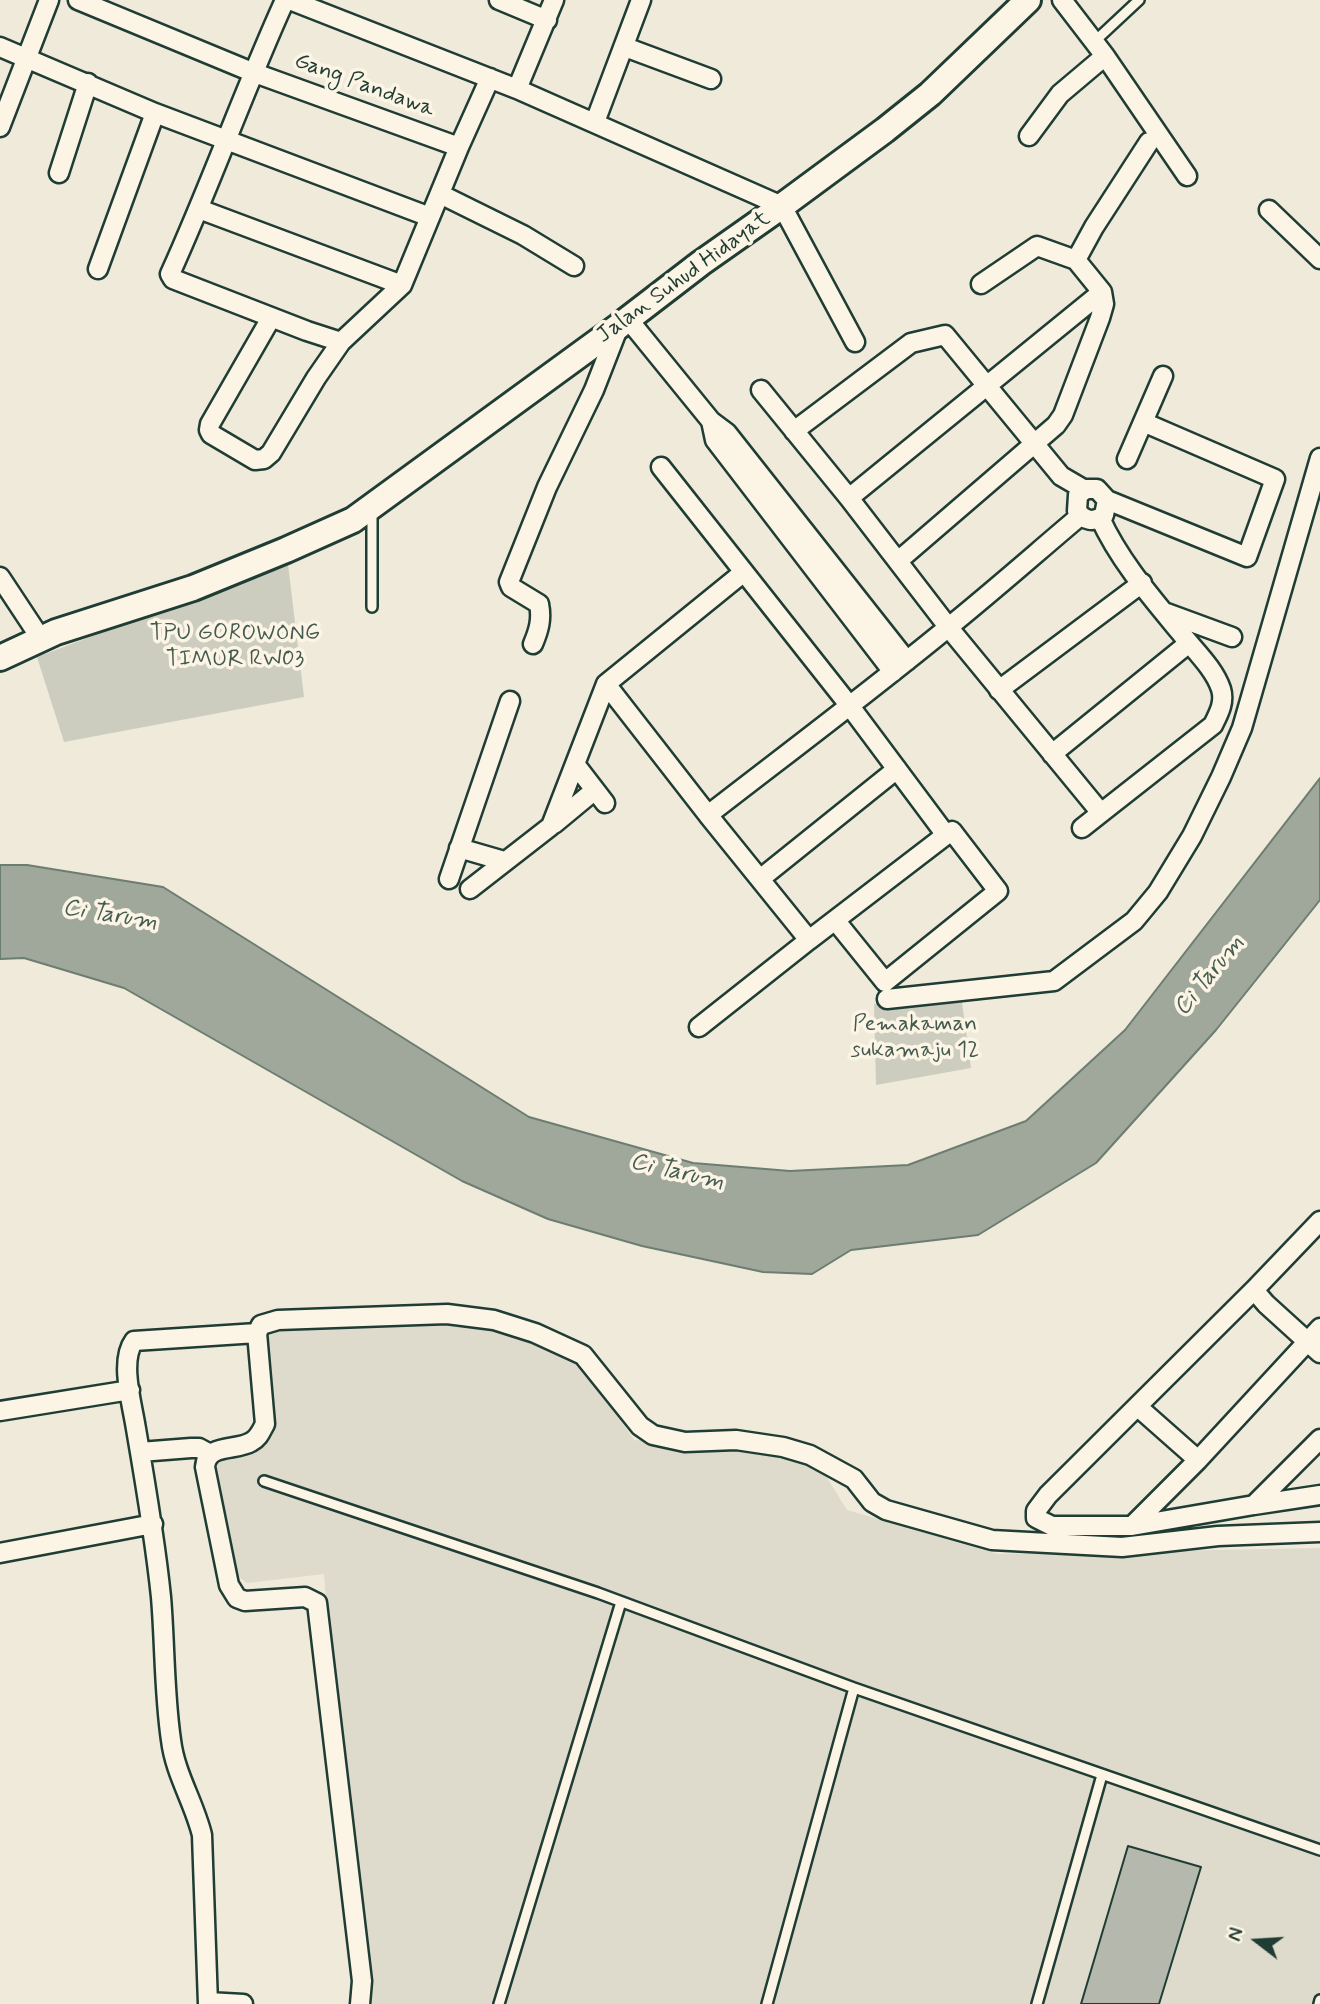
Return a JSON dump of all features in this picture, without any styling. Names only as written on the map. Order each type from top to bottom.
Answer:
[{"type":"street","points":[[0,127],[49,0]]},
{"type":"street","name":"Gang Pandawa","points":[[78,0],[253,72],[459,147]]},
{"type":"street","points":[[341,342],[271,318],[170,277],[253,72],[287,0],[517,89],[782,206],[855,342]]},
{"type":"street","points":[[499,0],[547,20]]},
{"type":"street","points":[[517,89],[554,0]]},
{"type":"street","points":[[595,122],[641,0]]},
{"type":"street","name":"Jalan Suhud Hidayat","points":[[0,658],[56,632],[193,588],[286,551],[372,508],[701,262],[885,130],[930,94],[1028,0]]},
{"type":"street","points":[[1062,0],[1100,49],[1187,176]]},
{"type":"street","points":[[0,47],[155,113],[430,216]]},
{"type":"street","points":[[625,47],[711,79]]},
{"type":"street","points":[[1029,136],[1060,94],[1100,49]]},
{"type":"street","points":[[271,318],[209,430],[211,434],[255,460],[264,459],[271,453],[341,342],[402,285],[490,78]]},
{"type":"street","points":[[59,173],[88,83]]},
{"type":"street","points":[[97,269],[155,113]]},
{"type":"street","points":[[1076,260],[1149,142]]},
{"type":"street","points":[[440,194],[523,235],[574,266]]},
{"type":"street","points":[[199,209],[402,285]]},
{"type":"street","points":[[1269,210],[1320,259]]},
{"type":"street","points":[[898,561],[1034,444],[1063,415],[1104,304],[1102,292],[1076,260],[1037,246],[981,285]]},
{"type":"street","points":[[849,498],[1102,292]]},
{"type":"street","points":[[533,644],[540,626],[539,604],[511,587],[509,582],[547,487],[624,322],[711,422],[715,440],[900,666]]},
{"type":"street","points":[[708,814],[948,628],[1080,502],[1097,489],[1105,495],[1107,510],[1100,518],[1090,520],[1080,502],[1061,477],[945,335],[911,343],[794,431]]},
{"type":"street","points":[[1127,459],[1163,376]]},
{"type":"street","points":[[761,390],[849,498],[948,628],[1101,813]]},
{"type":"street","points":[[1107,500],[1247,556],[1275,479],[1143,422]]},
{"type":"street","points":[[887,999],[1054,981],[1134,921],[1158,892],[1192,836],[1242,728],[1320,458]]},
{"type":"street","points":[[661,467],[849,705],[947,835]]},
{"type":"street","points":[[1083,828],[1213,725],[1222,708],[1222,691],[1214,675],[1110,540],[1100,518]]},
{"type":"street","points":[[551,826],[606,684],[744,572]]},
{"type":"street","points":[[0,577],[41,639]]},
{"type":"street","points":[[999,690],[1142,583]]},
{"type":"street","points":[[1164,612],[1232,637]]},
{"type":"street","points":[[1052,754],[1189,643]]},
{"type":"street","points":[[606,684],[809,940]]},
{"type":"street","points":[[449,879],[510,701]]},
{"type":"street","points":[[470,889],[551,826],[600,796],[575,764]]},
{"type":"street","points":[[760,879],[897,769]]},
{"type":"street","points":[[699,1027],[809,940],[835,920],[947,835],[952,831],[998,891],[885,982],[835,920]]},
{"type":"street","points":[[459,848],[504,861]]},
{"type":"street","points":[[1320,1221],[1048,1495],[1036,1511],[1036,1518],[1052,1526],[1132,1526],[1320,1495]]},
{"type":"street","points":[[1254,1290],[1313,1347]]},
{"type":"street","points":[[360,2004],[362,1981],[317,1603],[305,1597],[245,1601],[237,1598],[229,1586],[205,1467],[205,1460],[210,1454],[250,1443],[260,1435],[264,1424],[257,1333],[261,1325],[278,1320],[447,1314],[494,1320],[535,1333],[583,1355],[640,1426],[653,1435],[685,1442],[736,1440],[783,1447],[810,1455],[854,1479],[872,1502],[886,1510],[992,1540],[1122,1547],[1218,1536],[1320,1531]]},
{"type":"street","points":[[1132,1526],[1313,1347],[1320,1328]]},
{"type":"street","points":[[243,2004],[208,2003],[202,1835],[196,1810],[179,1776],[171,1741],[153,1524],[130,1390],[127,1354],[134,1340],[257,1333]]},
{"type":"street","points":[[0,1411],[130,1390]]},
{"type":"street","points":[[1138,1407],[1198,1460]]},
{"type":"street","points":[[1254,1505],[1320,1439]]},
{"type":"street","points":[[141,1452],[200,1448],[210,1454]]},
{"type":"street","points":[[0,1553],[153,1524]]},
{"type":"lane","points":[[1100,49],[1139,0]]},
{"type":"lane","points":[[372,508],[372,607]]},
{"type":"lane","points":[[264,1480],[621,1602],[853,1688],[1320,1850]]},
{"type":"lane","points":[[499,2004],[621,1602]]},
{"type":"lane","points":[[767,2004],[853,1688]]},
{"type":"lane","points":[[1037,2004],[1101,1775]]},
{"type":"shaded area","points":[[441,1308],[557,1348],[591,1377],[634,1440],[757,1447],[821,1468],[847,1510],[998,1554],[1320,1548],[1320,2004],[355,2004],[358,1989],[324,1574],[247,1583],[225,1566],[207,1462],[265,1439],[258,1320]]},
{"type":"green space","name":"TPU GOROWONG TIMUR RW03","points":[[287,556],[304,697],[64,742],[37,657],[186,601]]},
{"type":"green space","name":"Pemakaman sukamaju 12","points":[[961,995],[971,1068],[876,1085],[874,1004]]},
{"type":"water","name":"Ci Tarum","points":[[1320,778],[1320,900],[1216,1030],[1096,1163],[978,1235],[851,1250],[812,1274],[763,1272],[642,1246],[548,1219],[462,1181],[124,988],[24,958],[0,959],[0,865],[27,865],[163,887],[529,1117],[693,1163],[790,1171],[908,1165],[1026,1121],[1125,1030]]},
{"type":"building","points":[[1128,1846],[1201,1867],[1159,2004],[1081,2004]]}]
